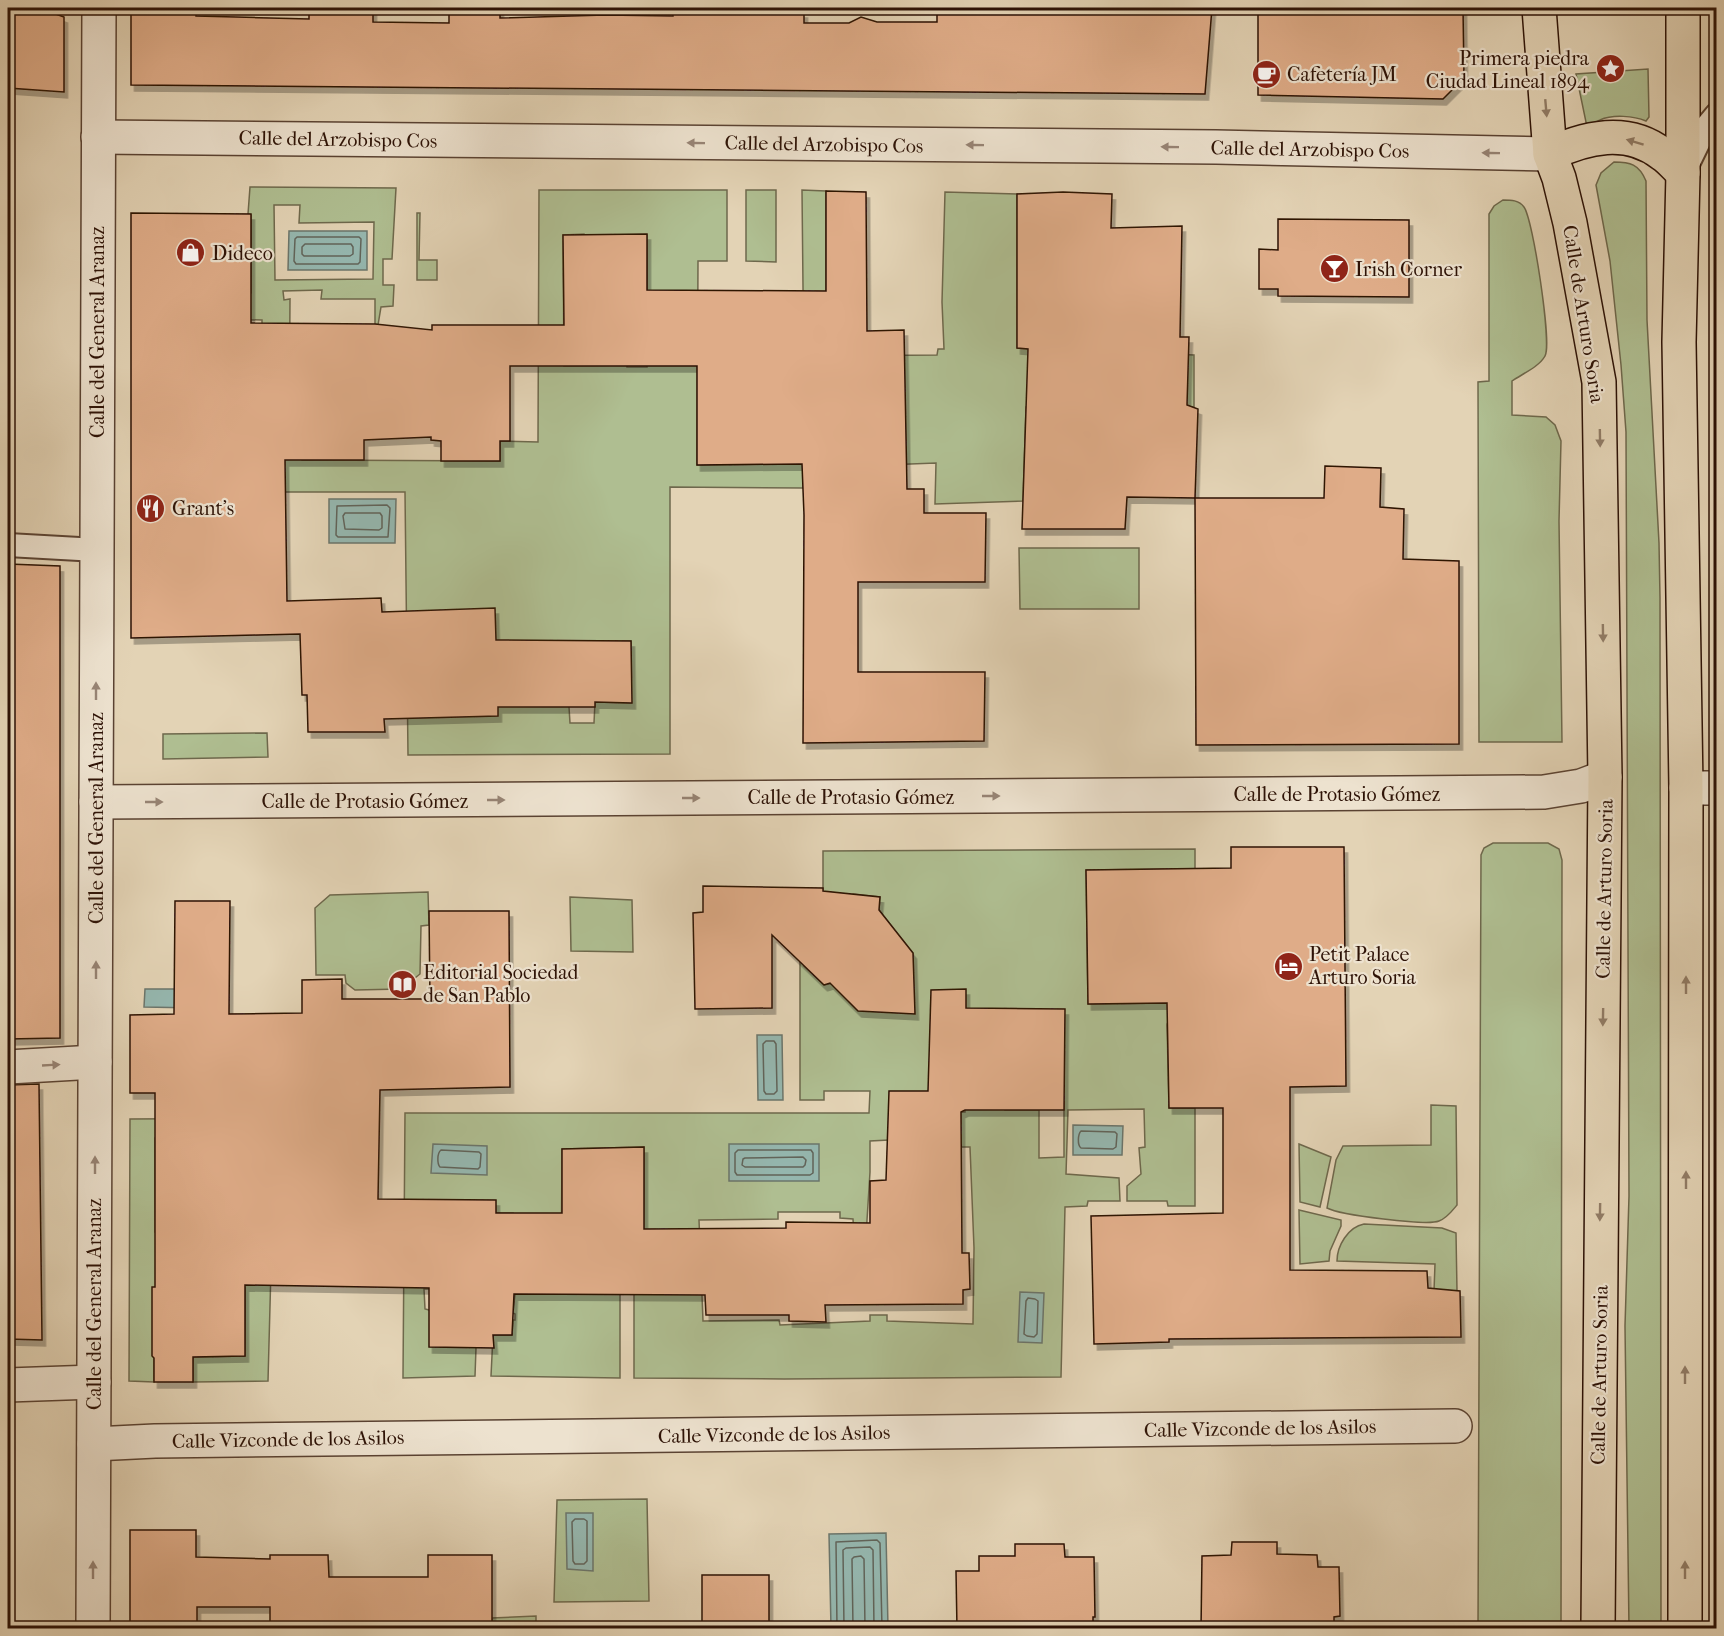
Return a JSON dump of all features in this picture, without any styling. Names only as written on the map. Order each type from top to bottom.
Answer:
[{"type":"main road","name":"Calle de Arturo Soria","points":[[1539,8],[1550,154],[1570,223],[1599,382],[1605,777],[1598,1629]]},
{"type":"main road","points":[[1683,8],[1683,173],[1679,342],[1701,788],[1685,1629]]},
{"type":"main road","points":[[1550,154],[1574,143],[1605,136],[1634,140],[1661,153],[1683,173]]},
{"type":"street","name":"Calle del General Aranaz","points":[[93,1629],[99,8]]},
{"type":"street","name":"Calle del Arzobispo Cos","points":[[98,137],[1232,147],[1550,154]]},
{"type":"street","name":"Calle de Protasio Gómez","points":[[96,802],[1544,792],[1581,786],[1605,777]]},
{"type":"street","points":[[8,1067],[95,1062]]},
{"type":"street","points":[[8,1385],[94,1382]]},
{"type":"street","name":"Calle Vizconde de los Asilos","points":[[94,1444],[155,1441],[1455,1426]]},
{"type":"lane","points":[[1683,173],[1706,127],[1716,116]]},
{"type":"lane","points":[[8,544],[97,550]]},
{"type":"green space","points":[[1648,69],[1649,117],[1646,121],[1617,116],[1605,118],[1587,127],[1576,74]]},
{"type":"green space","points":[[1614,162],[1633,165],[1646,181],[1647,320],[1659,543],[1661,1628],[1629,1628],[1625,1326],[1629,1196],[1626,432],[1610,261],[1596,185],[1601,173]]},
{"type":"green space","points":[[250,187],[396,188],[392,259],[383,259],[383,285],[394,285],[393,306],[381,307],[378,325],[375,324],[375,299],[321,299],[322,290],[283,291],[284,300],[290,299],[289,439],[302,460],[500,461],[500,441],[538,442],[539,190],[727,190],[727,261],[698,261],[697,465],[776,464],[804,384],[802,190],[826,191],[826,356],[937,355],[938,349],[944,349],[942,302],[945,192],[1017,194],[1017,348],[1194,355],[1194,407],[1026,407],[1023,501],[935,504],[936,463],[805,468],[803,488],[670,487],[670,754],[408,755],[405,492],[262,492],[262,320],[156,318],[251,293],[251,215],[248,214]],"holes":[[[274,205],[300,205],[299,223],[374,222],[373,279],[275,280]],[[563,235],[647,235],[647,367],[564,366]],[[557,641],[631,641],[631,703],[595,702],[594,723],[570,723]]]},
{"type":"green space","points":[[746,190],[776,190],[776,262],[746,261]]},
{"type":"green space","points":[[1503,200],[1520,203],[1528,216],[1546,329],[1545,356],[1535,367],[1512,381],[1512,415],[1546,417],[1555,425],[1561,441],[1559,521],[1562,742],[1479,742],[1478,382],[1489,381],[1489,214],[1494,206]]},
{"type":"green space","points":[[417,213],[420,213],[419,260],[437,260],[437,280],[417,280]]},
{"type":"green space","points":[[1019,548],[1139,548],[1139,609],[1020,609]]},
{"type":"green space","points":[[267,733],[268,757],[163,759],[163,734]]},
{"type":"green space","points":[[1493,843],[1548,843],[1559,849],[1562,860],[1561,1628],[1478,1628],[1481,855],[1484,848]]},
{"type":"green space","points":[[1195,849],[1195,1009],[1167,1024],[1169,1108],[1195,1108],[1195,1206],[1168,1206],[1167,1201],[1127,1201],[1127,1186],[1141,1174],[1139,1148],[1145,1147],[1144,1109],[1068,1110],[1066,1174],[1119,1178],[1120,1201],[1088,1201],[1087,1206],[1065,1207],[1061,1377],[634,1378],[634,1294],[643,1294],[644,1147],[562,1149],[561,1294],[620,1294],[620,1378],[491,1376],[493,1335],[512,1335],[513,1320],[515,1320],[513,1313],[515,1294],[513,1213],[496,1213],[430,1289],[424,1289],[425,1309],[476,1348],[475,1376],[403,1378],[405,1113],[869,1113],[870,1091],[824,1091],[824,1100],[800,1100],[800,923],[823,921],[823,851]],"holes":[[[1172,869],[1173,1003],[1088,1004],[1086,870]],[[853,894],[880,897],[879,910],[913,953],[913,968],[824,985],[804,966],[824,942]],[[1064,1068],[1064,1157],[1039,1158],[1039,1110],[1005,1110],[1005,1089],[966,1090],[965,1112],[912,1112],[928,1093]],[[947,1137],[948,1147],[970,1147],[974,1248],[973,1324],[887,1321],[887,1315],[870,1315],[870,1321],[780,1325],[779,1320],[703,1321],[699,1220],[778,1219],[778,1212],[840,1212],[840,1218],[853,1219],[854,1237],[866,1236],[870,1141]]]},
{"type":"green space","points":[[428,892],[429,925],[421,926],[420,974],[401,989],[355,990],[346,983],[345,975],[316,975],[315,908],[330,895]]},
{"type":"green space","points":[[570,897],[632,900],[633,952],[571,951]]},
{"type":"green space","points":[[1431,1105],[1456,1106],[1457,1205],[1449,1214],[1439,1221],[1418,1222],[1365,1217],[1327,1208],[1336,1160],[1343,1146],[1431,1145]]},
{"type":"green space","points":[[275,1118],[268,1381],[193,1382],[193,1357],[245,1356],[245,1288],[196,1287],[154,1358],[154,1382],[129,1381],[130,1119]],"holes":[[[155,1138],[246,1138],[246,1233],[155,1232]]]},
{"type":"green space","points":[[1299,1144],[1331,1157],[1320,1207],[1300,1202]]},
{"type":"green space","points":[[1299,1210],[1341,1220],[1341,1226],[1330,1251],[1329,1261],[1300,1264]]},
{"type":"green space","points":[[1364,1224],[1442,1228],[1456,1233],[1457,1291],[1434,1291],[1435,1264],[1337,1261],[1344,1238],[1353,1229]]},
{"type":"green space","points":[[647,1499],[649,1601],[554,1602],[557,1500]]},
{"type":"green space","points":[[536,1616],[536,1628],[492,1628],[492,1618]]},
{"type":"water","points":[[289,231],[367,231],[367,270],[288,270]]},
{"type":"water","points":[[329,499],[396,499],[395,543],[329,543]]},
{"type":"water","points":[[145,989],[196,989],[196,1008],[144,1007]]},
{"type":"water","points":[[757,1035],[782,1035],[783,1100],[758,1100]]},
{"type":"water","points":[[1073,1125],[1123,1126],[1122,1155],[1073,1155]]},
{"type":"water","points":[[433,1144],[487,1146],[487,1175],[431,1173]]},
{"type":"water","points":[[729,1144],[819,1144],[819,1181],[729,1181]]},
{"type":"water","points":[[1020,1292],[1044,1293],[1042,1343],[1018,1342]]},
{"type":"water","points":[[566,1513],[593,1513],[593,1571],[567,1569]]},
{"type":"water","points":[[886,1533],[888,1628],[831,1628],[829,1534]]},
{"type":"building","points":[[8,8],[39,8],[64,17],[64,92],[8,88]]},
{"type":"building","points":[[131,8],[196,8],[196,16],[309,19],[309,8],[373,8],[373,22],[449,23],[449,8],[500,8],[500,18],[673,16],[673,10],[760,8],[760,12],[804,12],[804,23],[849,23],[861,17],[877,22],[937,22],[937,8],[1212,8],[1205,94],[131,85]]},
{"type":"building","points":[[1258,8],[1463,8],[1464,78],[1443,99],[1258,95]]},
{"type":"building","points":[[826,191],[866,192],[867,331],[904,330],[907,489],[924,489],[924,513],[986,513],[985,582],[858,582],[858,672],[985,672],[984,741],[803,743],[804,515],[802,464],[697,465],[697,366],[510,366],[510,441],[500,441],[500,461],[441,461],[441,441],[431,440],[431,437],[364,440],[364,460],[285,460],[287,601],[381,598],[382,612],[495,608],[496,640],[631,641],[632,703],[595,702],[595,707],[498,707],[498,716],[384,719],[385,732],[308,732],[307,695],[302,695],[300,634],[131,638],[131,213],[251,214],[251,323],[375,324],[432,330],[432,325],[564,325],[563,235],[647,234],[647,290],[826,291]]},
{"type":"building","points":[[1063,192],[1112,194],[1111,228],[1182,226],[1180,337],[1189,337],[1187,405],[1198,409],[1195,498],[1127,497],[1125,529],[1022,529],[1028,349],[1017,348],[1017,194]]},
{"type":"building","name":"Irish Corner","points":[[1278,219],[1409,220],[1409,297],[1278,296],[1278,289],[1259,289],[1259,249],[1278,250]]},
{"type":"building","points":[[1325,466],[1381,468],[1380,507],[1404,509],[1403,559],[1459,561],[1459,744],[1196,745],[1195,498],[1324,498]]},
{"type":"building","points":[[8,564],[60,566],[60,1038],[8,1039]]},
{"type":"building","points":[[1231,847],[1344,847],[1346,1086],[1290,1087],[1290,1270],[1427,1271],[1428,1288],[1460,1291],[1461,1337],[1169,1339],[1169,1342],[1094,1344],[1091,1216],[1223,1213],[1223,1108],[1169,1108],[1167,1003],[1088,1004],[1086,870],[1231,868]]},
{"type":"building","points":[[703,886],[823,888],[823,891],[880,897],[879,910],[913,953],[915,1014],[858,1011],[830,983],[824,985],[772,935],[772,1008],[695,1009],[693,913],[703,912]]},
{"type":"building","points":[[175,901],[230,901],[229,1014],[302,1013],[302,980],[342,979],[342,999],[430,999],[429,911],[509,911],[510,1087],[380,1090],[378,1199],[496,1200],[496,1213],[562,1213],[562,1149],[644,1147],[644,1229],[786,1228],[786,1222],[870,1223],[870,1181],[886,1180],[889,1091],[928,1091],[931,990],[966,989],[966,1008],[1065,1009],[1064,1110],[965,1110],[961,1112],[962,1253],[969,1253],[970,1289],[963,1290],[963,1304],[825,1305],[826,1322],[789,1321],[789,1315],[706,1315],[705,1295],[514,1294],[512,1335],[493,1335],[494,1348],[429,1347],[429,1288],[245,1285],[245,1356],[193,1357],[193,1382],[154,1382],[152,1287],[155,1287],[155,1093],[130,1093],[130,1015],[174,1014]]},
{"type":"building","points":[[39,1084],[42,1340],[8,1339],[8,1085]]},
{"type":"building","points":[[130,1530],[196,1530],[196,1557],[270,1559],[270,1555],[328,1555],[329,1577],[428,1577],[428,1555],[492,1555],[492,1629],[270,1629],[270,1607],[197,1607],[197,1629],[130,1629]]},
{"type":"building","points":[[1232,1542],[1277,1542],[1277,1554],[1317,1555],[1318,1567],[1339,1567],[1340,1616],[1334,1617],[1334,1629],[1201,1629],[1202,1556],[1231,1555]]},
{"type":"building","points":[[1015,1544],[1064,1544],[1065,1557],[1094,1557],[1095,1617],[1093,1617],[1093,1629],[957,1629],[956,1571],[979,1571],[979,1556],[1015,1556]]},
{"type":"building","points":[[702,1575],[769,1575],[769,1629],[702,1629]]},
{"type":"place","name":"Primera piedra Ciudad Lineal 1894","points":[[1610,69]]},
{"type":"place","name":"Cafetería JM","points":[[1266,74]]},
{"type":"place","name":"Dideco","points":[[191,253]]},
{"type":"place","name":"Irish Corner","points":[[1334,269]]},
{"type":"place","name":"Grant's","points":[[151,508]]},
{"type":"place","name":"Petit Palace Arturo Soria","points":[[1288,966]]},
{"type":"place","name":"Editorial Sociedad de San Pablo","points":[[402,984]]}]
